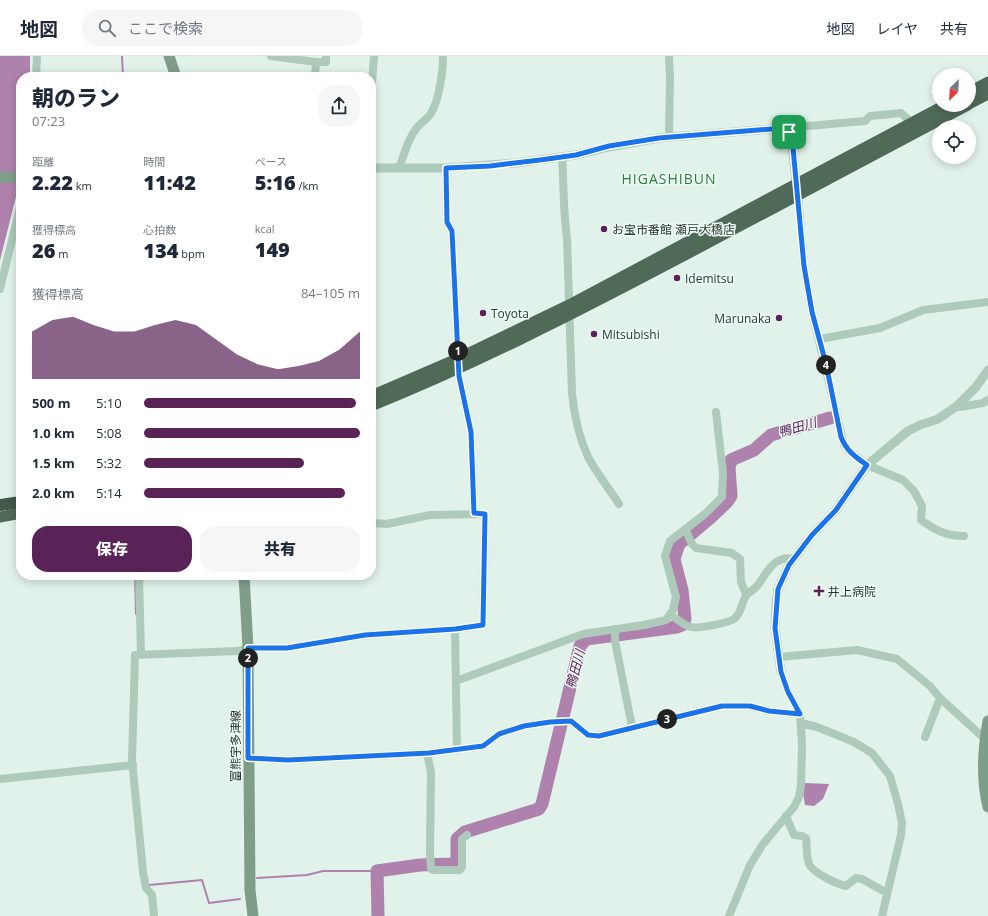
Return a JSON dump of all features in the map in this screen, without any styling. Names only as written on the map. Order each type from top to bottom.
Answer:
[{"type":"highway","points":[[976,92],[986,91]]},
{"type":"highway","points":[[976,99],[986,91]]},
{"type":"highway","points":[[569,310],[656,258],[932,112]]},
{"type":"highway","points":[[376,404],[569,310],[798,196],[955,112]]},
{"type":"highway","points":[[376,394],[459,364]]},
{"type":"highway","points":[[0,506],[16,504]]},
{"type":"highway","points":[[0,517],[16,514]]},
{"type":"main road","points":[[169,56],[174,72]]},
{"type":"main road","points":[[0,177],[16,177]]},
{"type":"main road","name":"富熊宇多津線","points":[[244,580],[248,648],[250,890],[253,916]]},
{"type":"main road","points":[[988,721],[983,752],[984,784],[988,807]]},
{"type":"street","points":[[36,72],[37,56]]},
{"type":"street","points":[[271,56],[316,62],[326,62],[326,56]]},
{"type":"street","points":[[373,72],[374,56]]},
{"type":"street","points":[[399,168],[415,130],[431,114],[435,105],[441,79],[443,56]]},
{"type":"street","points":[[669,56],[669,137]]},
{"type":"street","points":[[315,72],[316,62]]},
{"type":"street","points":[[788,132],[796,127],[865,121],[870,116],[901,113],[912,123]]},
{"type":"street","points":[[376,168],[446,168],[516,164],[562,157],[636,141],[784,128],[792,137],[804,266],[812,312],[820,339],[844,445],[849,451],[867,465],[903,480],[914,490],[922,506],[921,520],[935,530],[952,535],[964,536]]},
{"type":"street","points":[[562,157],[564,198],[563,213],[566,238],[572,393],[576,421],[589,457],[619,504]]},
{"type":"street","points":[[446,168],[447,222],[452,231],[459,376],[471,432],[474,513]]},
{"type":"street","points":[[0,289],[16,223]]},
{"type":"street","points":[[820,339],[880,328],[924,310],[988,302]]},
{"type":"street","points":[[729,916],[750,865],[763,844],[794,807],[799,796],[801,786],[802,744],[800,714],[788,692],[781,672],[775,628],[778,589],[783,576],[793,559],[812,535],[836,510],[867,465],[908,431],[920,425],[938,420],[957,406],[976,387],[988,370]]},
{"type":"street","points":[[957,406],[960,408],[983,403],[988,400]]},
{"type":"street","points":[[456,681],[583,634],[644,625],[666,620],[673,610],[676,597],[665,556],[670,541],[705,514],[722,497],[723,473],[716,412]]},
{"type":"street","points":[[154,916],[152,895],[146,888],[143,872],[136,815],[133,765],[135,655],[238,651],[248,648],[287,648],[365,635],[455,629],[483,625],[485,514],[430,515],[387,524],[376,523]]},
{"type":"street","points":[[670,614],[690,628],[730,621],[736,618],[746,594],[741,582],[740,559],[732,554],[696,548],[692,544],[685,529]]},
{"type":"street","points":[[746,594],[753,591],[769,568],[781,559],[793,559]]},
{"type":"street","points":[[139,580],[141,654]]},
{"type":"street","points":[[455,629],[457,750]]},
{"type":"street","points":[[615,629],[615,641],[632,727]]},
{"type":"street","points":[[779,657],[856,650],[897,659],[930,686],[940,698],[985,739]]},
{"type":"street","points":[[925,737],[940,698]]},
{"type":"street","points":[[248,758],[288,760],[427,754],[483,746],[499,734],[524,726],[550,722],[571,721],[588,735],[599,736],[722,706],[750,706],[769,711],[800,714]]},
{"type":"street","points":[[801,723],[817,727],[854,742],[872,753],[890,776],[902,823],[901,836],[882,916]]},
{"type":"street","points":[[427,754],[431,772],[431,869],[460,870],[462,867],[462,839],[467,835]]},
{"type":"street","points":[[0,779],[133,765]]},
{"type":"street","points":[[786,816],[794,836],[802,836],[806,838],[809,864],[814,870],[838,884],[846,886],[856,878],[862,879],[887,892]]},
{"type":"shaded area","points":[[0,56],[30,56],[30,72],[16,72],[16,197],[0,260]]},
{"type":"shaded area","points":[[805,783],[829,784],[823,799],[814,806],[805,805],[803,793]]},
{"type":"waterway","points":[[122,56],[123,72]]},
{"type":"waterway","name":"鴨田川","points":[[378,916],[377,871],[420,865],[452,864],[457,861],[457,839],[465,832],[539,809],[542,804],[580,646],[586,639],[677,627],[682,625],[685,619],[682,590],[674,559],[679,544],[710,518],[727,502],[731,496],[729,468],[731,460],[754,450],[771,435],[830,418]]},
{"type":"waterway","points":[[135,580],[136,614]]},
{"type":"waterway","points":[[257,878],[307,875],[323,871],[377,871]]},
{"type":"waterway","points":[[149,885],[202,880],[209,903],[240,899]]},
{"type":"place","name":"お宝市番館 瀬戸大橋店","points":[[604,229]]},
{"type":"place","name":"Idemitsu","points":[[677,278]]},
{"type":"place","name":"Toyota","points":[[483,313]]},
{"type":"place","name":"Marunaka","points":[[779,318]]},
{"type":"place","name":"Mitsubishi","points":[[594,334]]},
{"type":"place","name":"井上病院","points":[[819,591]]},
{"type":"district","name":"HIGASHIBUN","points":[[669,178]]},
{"type":"route","points":[[784,128],[789,132],[792,137],[804,266],[812,312],[826,364],[841,437],[844,445],[849,451],[867,465],[853,483],[836,510],[812,535],[789,565],[778,589],[775,628],[781,672],[788,692],[800,714],[769,711],[750,706],[722,706],[599,736],[588,735],[571,721],[550,722],[524,726],[499,734],[483,746],[427,754],[288,760],[248,758],[248,648],[287,648],[365,635],[455,629],[483,625],[485,514],[474,513],[471,432],[459,376],[452,231],[447,222],[446,168],[516,164],[576,155],[609,146],[659,138],[784,128]]}]
